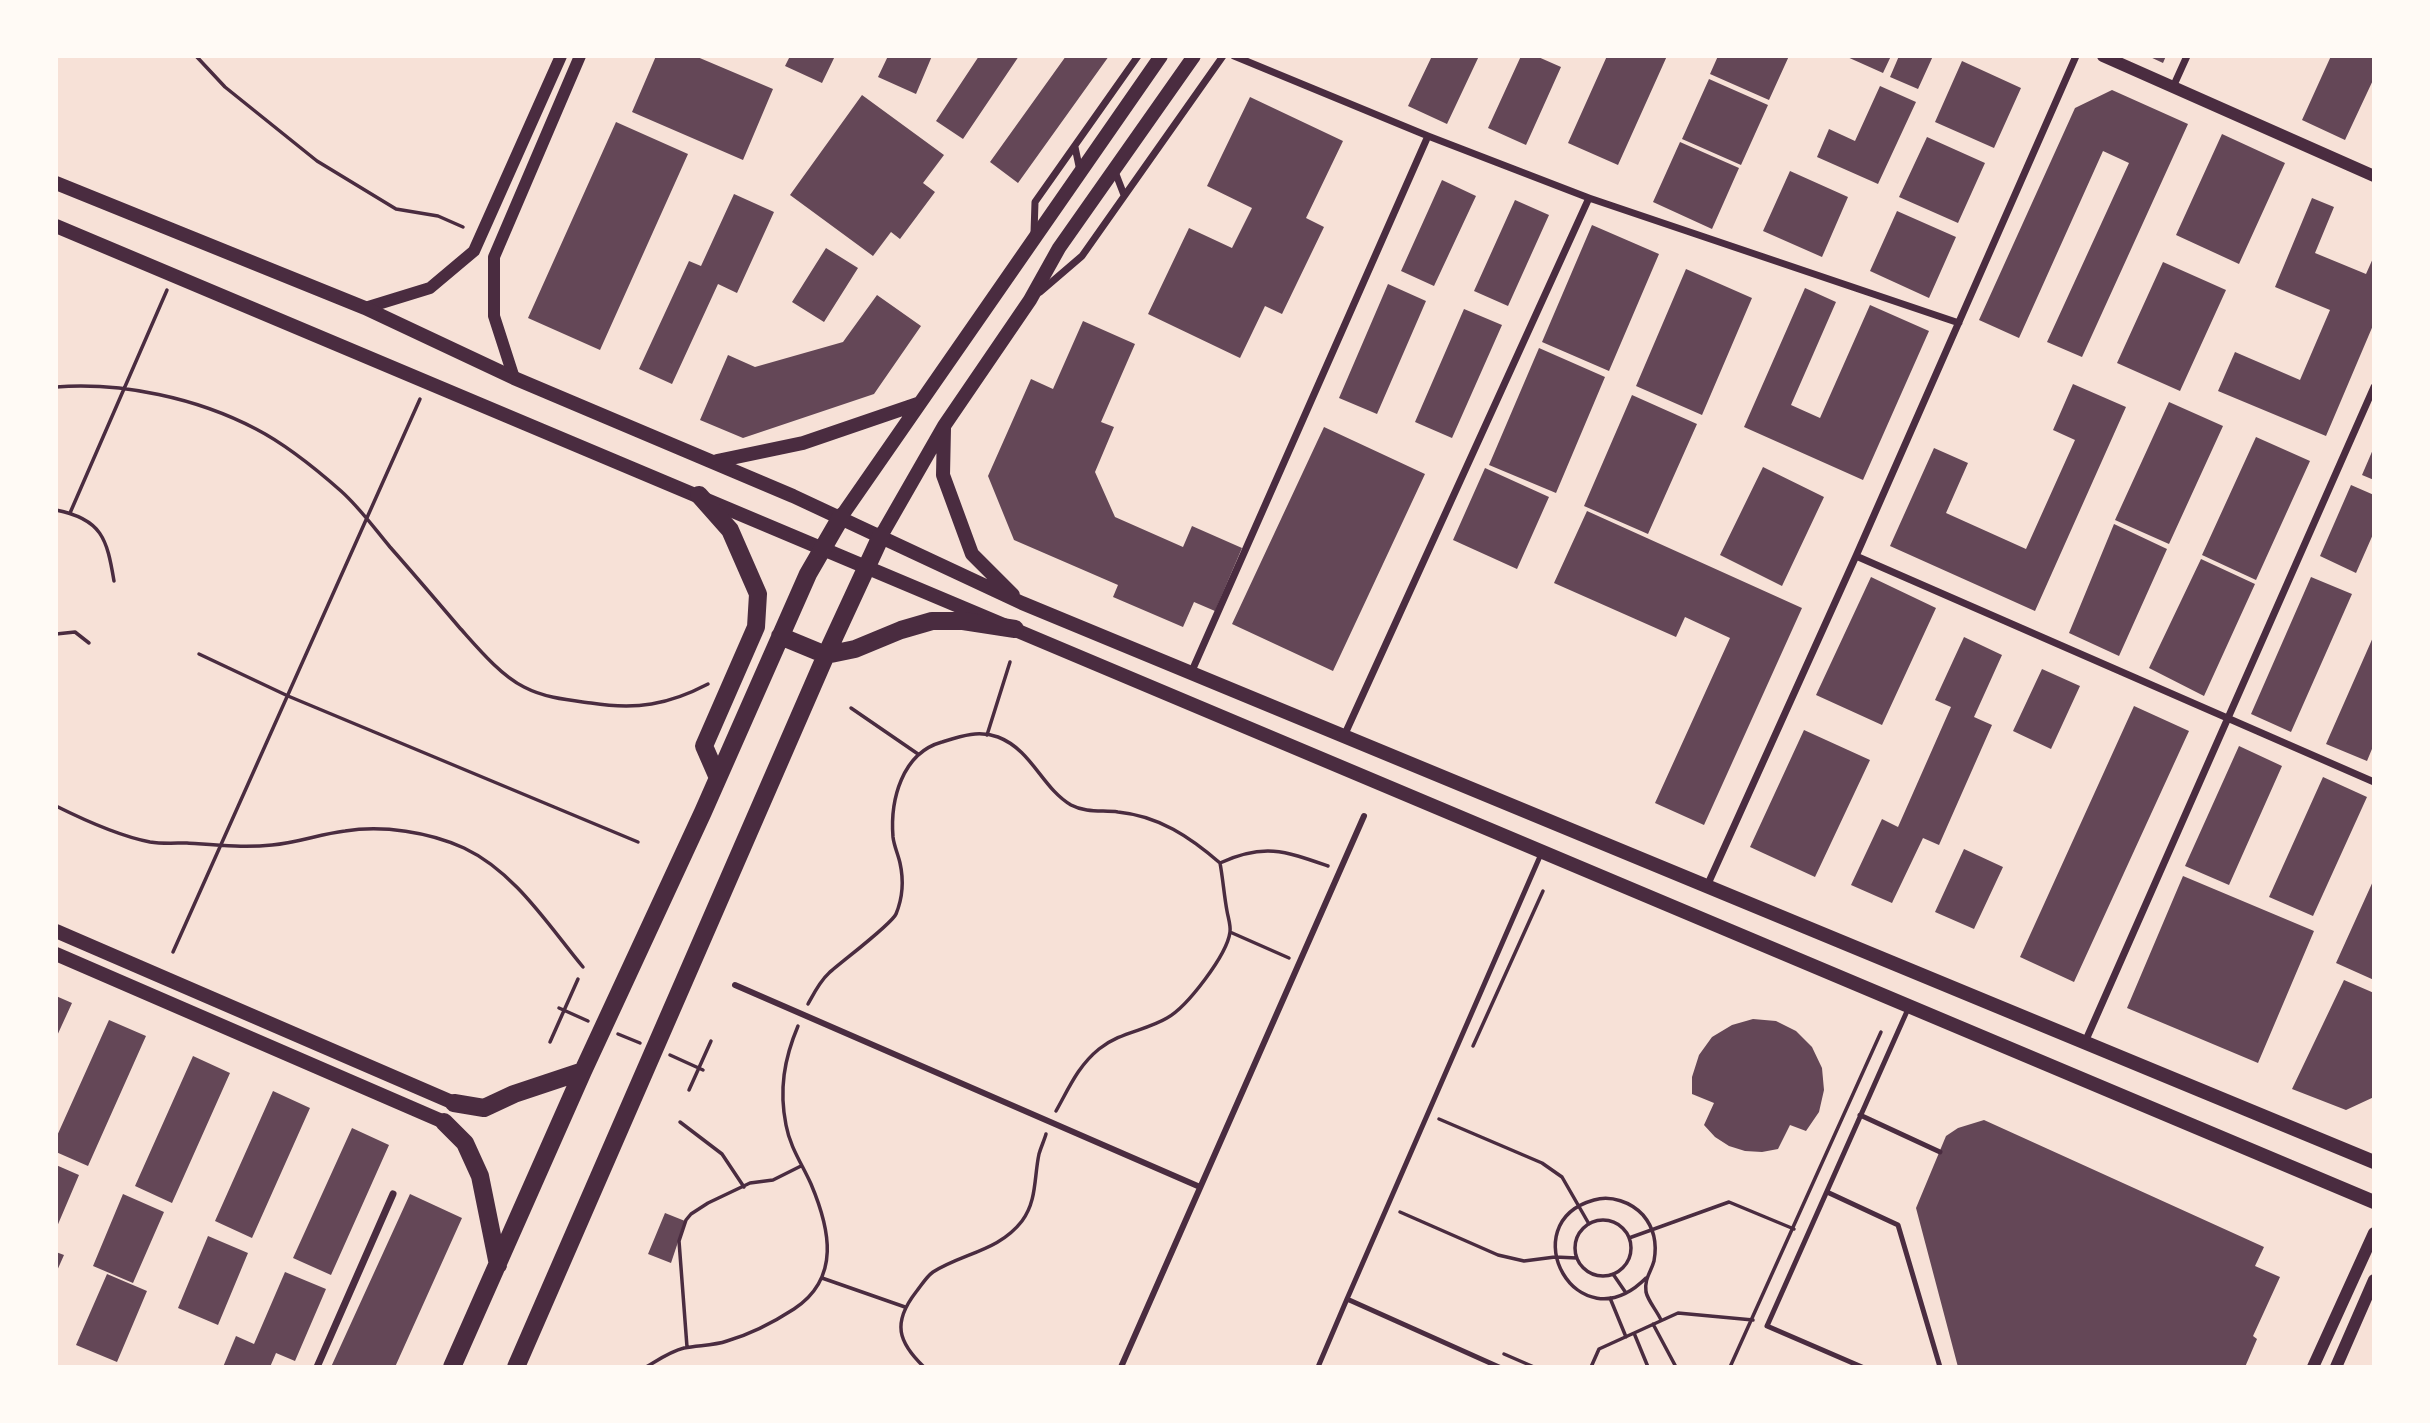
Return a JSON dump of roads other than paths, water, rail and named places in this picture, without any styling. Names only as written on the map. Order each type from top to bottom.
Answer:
[{"type":"main road","points":[[452,1367],[583,1070],[718,778],[808,574],[841,517],[1161,56]]},
{"type":"main road","points":[[516,1367],[826,655],[881,536],[944,426],[1030,300],[1059,248],[1194,56]]},
{"type":"main road","points":[[56,183],[365,308],[514,378],[717,461],[1022,603],[2374,1162]]},
{"type":"main road","points":[[56,226],[2374,1202]]},
{"type":"main road","points":[[717,461],[803,443],[920,403]]},
{"type":"main road","points":[[944,426],[943,475],[972,554],[1022,603]]},
{"type":"main road","points":[[699,495],[730,530],[758,594],[757,626],[704,746],[718,778]]},
{"type":"main road","points":[[780,636],[826,655],[855,649],[901,630],[932,621],[963,621],[1014,629]]},
{"type":"main road","points":[[56,931],[454,1102],[484,1108],[514,1094],[583,1070]]},
{"type":"main road","points":[[56,954],[444,1122],[465,1143],[480,1176],[498,1265]]},
{"type":"street","points":[[365,308],[430,288],[474,251],[561,56]]},
{"type":"street","points":[[514,378],[494,316],[494,257],[580,56]]},
{"type":"street","points":[[1034,237],[1035,202],[1138,56]]},
{"type":"street","points":[[1030,300],[1082,256],[1223,56]]},
{"type":"street","points":[[1234,56],[1589,198],[1959,323]]},
{"type":"street","points":[[1707,886],[2076,56]]},
{"type":"street","points":[[2103,56],[2374,176]]},
{"type":"street","points":[[2173,87],[2187,56]]},
{"type":"street","points":[[1191,673],[1429,136]]},
{"type":"street","points":[[1075,147],[1081,172]]},
{"type":"street","points":[[1114,169],[1124,195]]},
{"type":"street","points":[[1344,736],[1589,198]]},
{"type":"street","points":[[2085,1042],[2374,387]]},
{"type":"street","points":[[1856,556],[2374,782]]},
{"type":"street","points":[[1121,1367],[1364,816]]},
{"type":"street","points":[[735,985],[1200,1187]]},
{"type":"street","points":[[317,1367],[393,1194]]},
{"type":"street","points":[[2313,1367],[2374,1233]]},
{"type":"street","points":[[2336,1367],[2374,1280]]},
{"type":"lane","points":[[1318,1367],[1542,851]]},
{"type":"lane","points":[[1862,1367],[1767,1326],[1909,1006]]},
{"type":"lane","points":[[1860,1115],[1940,1152]]},
{"type":"lane","points":[[1826,1192],[1898,1225],[1940,1367]]},
{"type":"lane","points":[[1347,1299],[1499,1367]]}]
